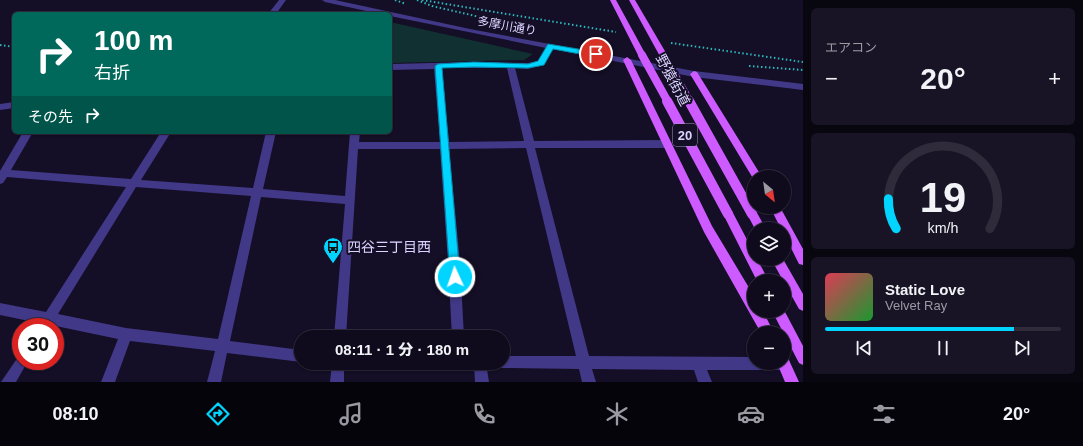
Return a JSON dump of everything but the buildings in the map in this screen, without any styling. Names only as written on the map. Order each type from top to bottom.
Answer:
[{"type":"main road","name":"野猿街道","points":[[612,0],[759,274]]},
{"type":"main road","name":"野猿街道","points":[[632,0],[757,222]]},
{"type":"main road","points":[[627,60],[666,144],[708,228],[747,295]]},
{"type":"main road","points":[[694,74],[753,170]]},
{"type":"main road","points":[[779,214],[803,260]]},
{"type":"main road","points":[[781,266],[803,305]]},
{"type":"main road","points":[[782,318],[803,359]]},
{"type":"main road","points":[[786,370],[792,382]]},
{"type":"street","points":[[274,12],[283,0]]},
{"type":"street","name":"多摩川通り","points":[[325,0],[381,12]]},
{"type":"street","name":"多摩川通り","points":[[392,14],[470,31],[694,74],[803,87]]},
{"type":"street","points":[[392,67],[528,66],[541,63],[551,46]]},
{"type":"street","points":[[510,65],[589,382]]},
{"type":"street","points":[[438,66],[454,262],[458,330]]},
{"type":"street","points":[[0,107],[12,105]]},
{"type":"street","points":[[27,134],[2,177],[258,192],[349,200]]},
{"type":"street","points":[[49,318],[165,134]]},
{"type":"street","points":[[214,382],[271,134]]},
{"type":"street","points":[[340,330],[355,134]]},
{"type":"street","points":[[354,146],[666,144]]},
{"type":"street","points":[[0,310],[28,318]]},
{"type":"street","points":[[64,325],[294,355]]},
{"type":"street","points":[[108,382],[126,334]]},
{"type":"street","points":[[510,362],[747,364]]},
{"type":"street","points":[[698,364],[705,382]]},
{"type":"street","points":[[8,382],[16,370]]},
{"type":"street","points":[[337,382],[338,370]]},
{"type":"street","points":[[481,370],[482,382]]},
{"type":"path","points":[[418,0],[432,6],[524,28]]},
{"type":"path","points":[[418,0],[617,32]]},
{"type":"path","points":[[670,42],[803,62]]},
{"type":"path","points":[[0,46],[12,48]]},
{"type":"path","points":[[743,66],[803,70]]},
{"type":"green space","points":[[392,22],[533,54],[524,60],[392,63]]},
{"type":"place","name":"四谷三丁目西","points":[[333,264]]},
{"type":"route","points":[[455,277],[438,66],[528,66],[541,63],[546,57],[551,46],[596,54]]}]
